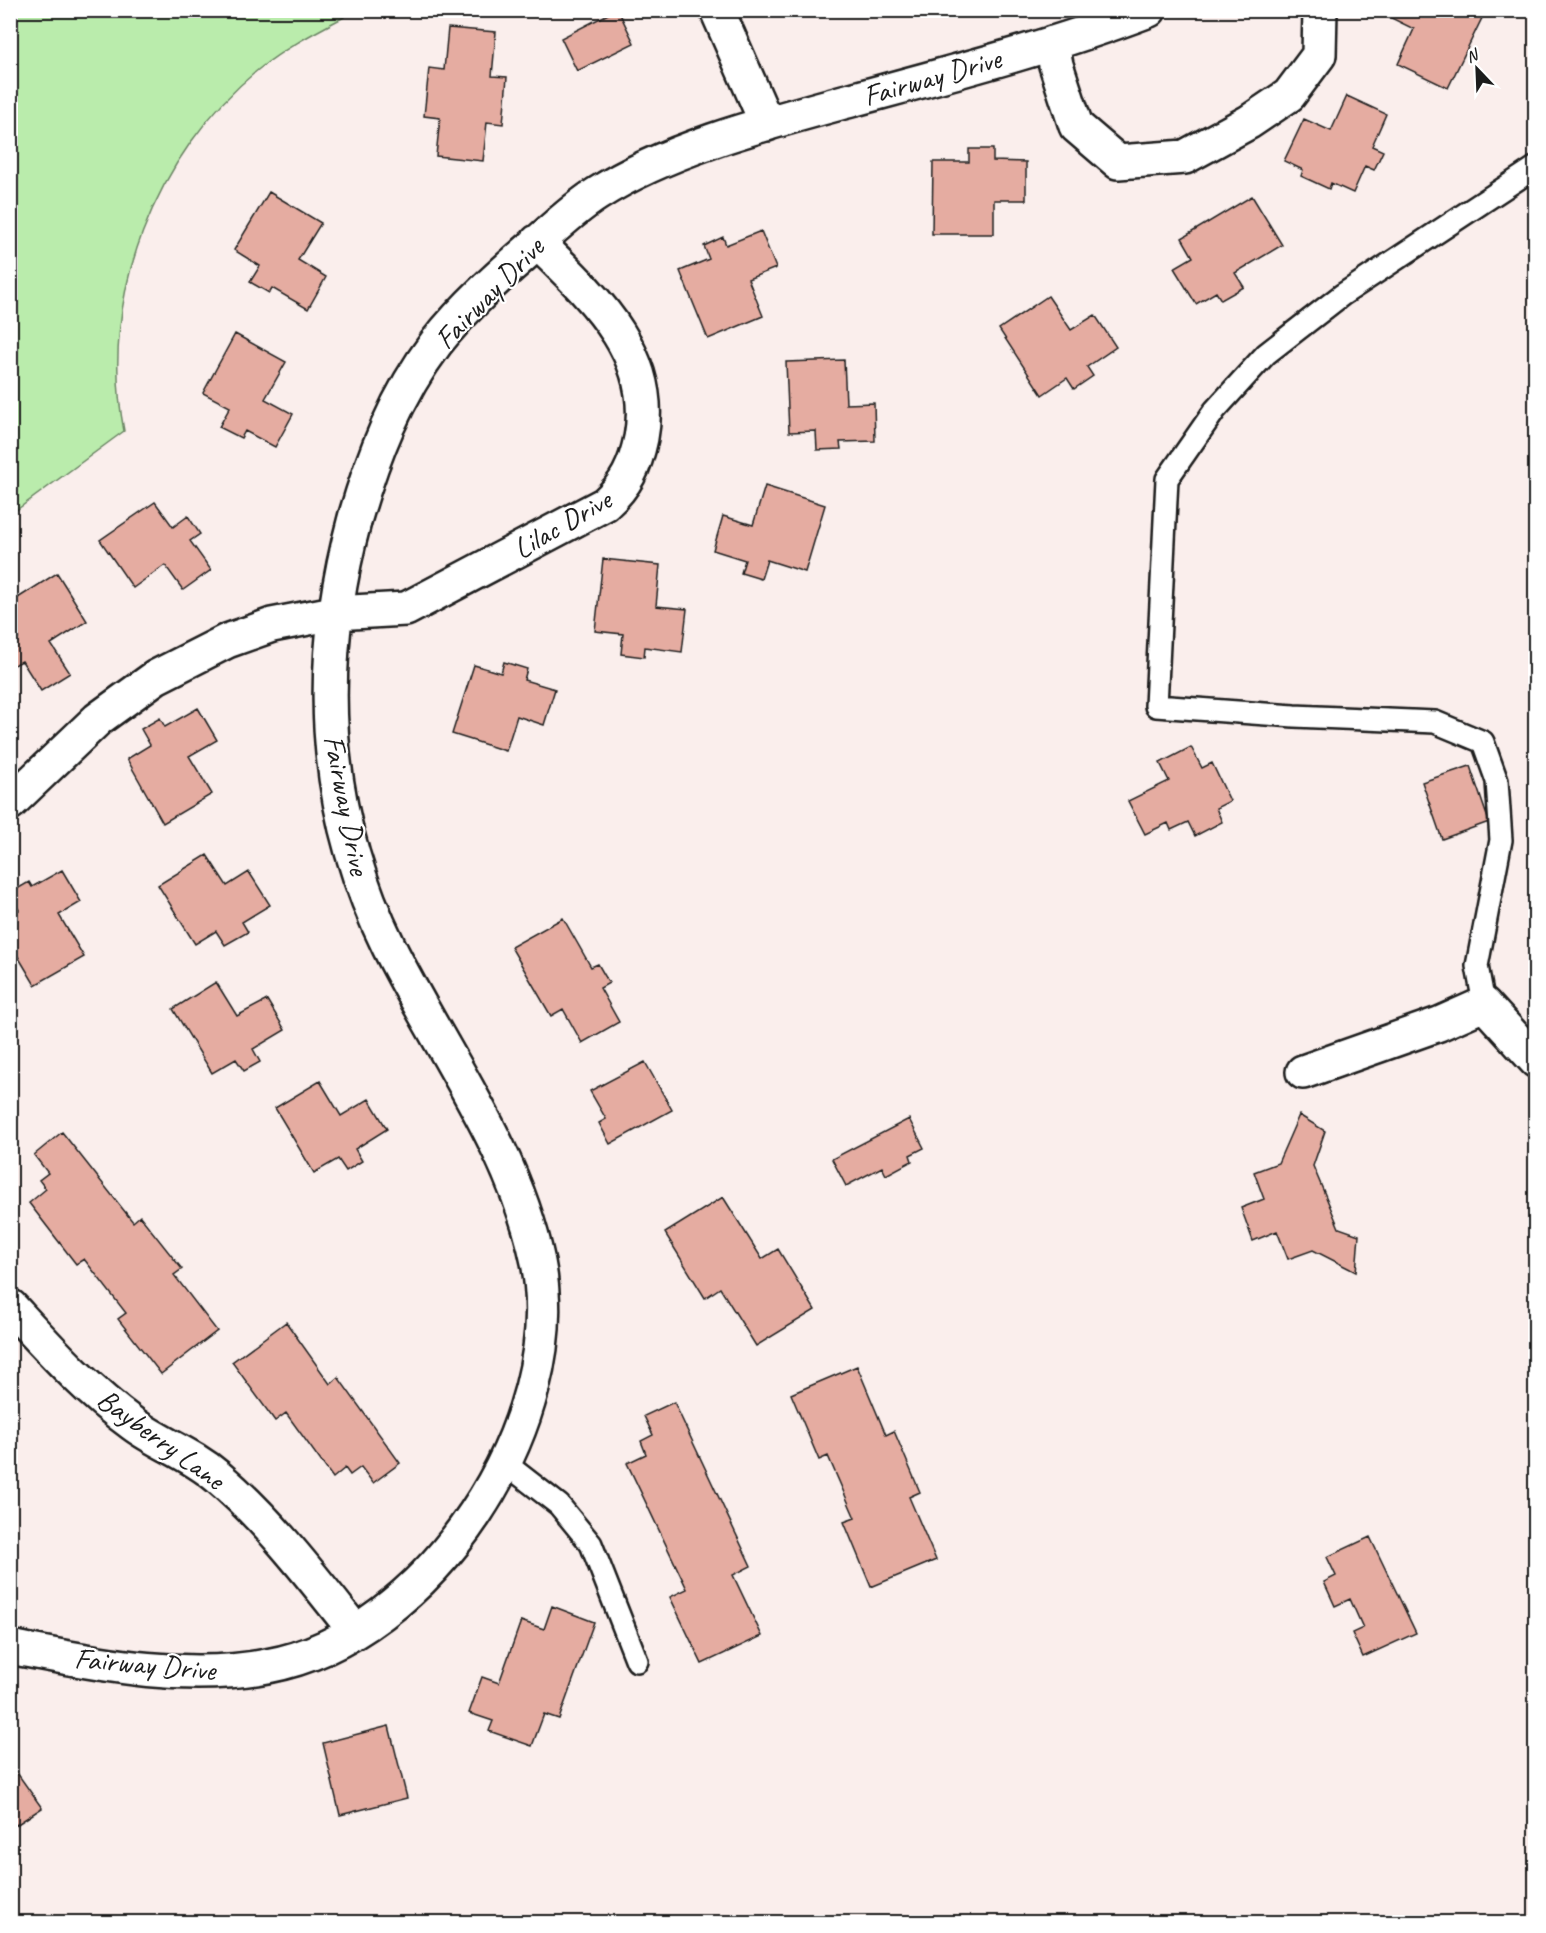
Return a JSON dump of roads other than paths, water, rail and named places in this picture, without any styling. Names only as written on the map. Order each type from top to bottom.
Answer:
[{"type":"street","points":[[717,10],[767,124]]},
{"type":"street","name":"Fairway Drive","points":[[10,1647],[122,1666],[197,1673],[270,1666],[306,1657],[355,1631],[409,1589],[439,1560],[466,1527],[505,1463],[519,1432],[538,1365],[543,1328],[542,1290],[537,1261],[520,1202],[501,1156],[389,947],[362,885],[340,802],[328,685],[334,613],[369,471],[395,409],[434,346],[459,316],[537,242],[599,193],[636,172],[767,124],[1052,43],[1149,10]]},
{"type":"street","points":[[1052,43],[1056,65],[1076,126],[1118,162],[1185,157],[1249,122],[1289,95],[1318,55],[1320,10]]},
{"type":"street","name":"Lilac Drive","points":[[10,803],[98,719],[156,677],[227,641],[272,625],[334,613],[406,609],[605,504],[623,488],[632,471],[642,432],[642,389],[638,369],[629,348],[603,310],[537,242]]},
{"type":"street","points":[[1303,1071],[1439,1024],[1484,1004],[1536,1061]]},
{"type":"street","name":"Bayberry Lane","points":[[10,1306],[104,1401],[135,1425],[187,1453],[219,1477],[274,1534],[355,1631]]},
{"type":"lane","points":[[1484,1004],[1477,966],[1501,840],[1497,781],[1482,742],[1435,722],[1294,716],[1156,706],[1167,479],[1215,410],[1266,354],[1342,295],[1536,167]]},
{"type":"lane","points":[[505,1463],[559,1505],[591,1544],[637,1661]]}]
